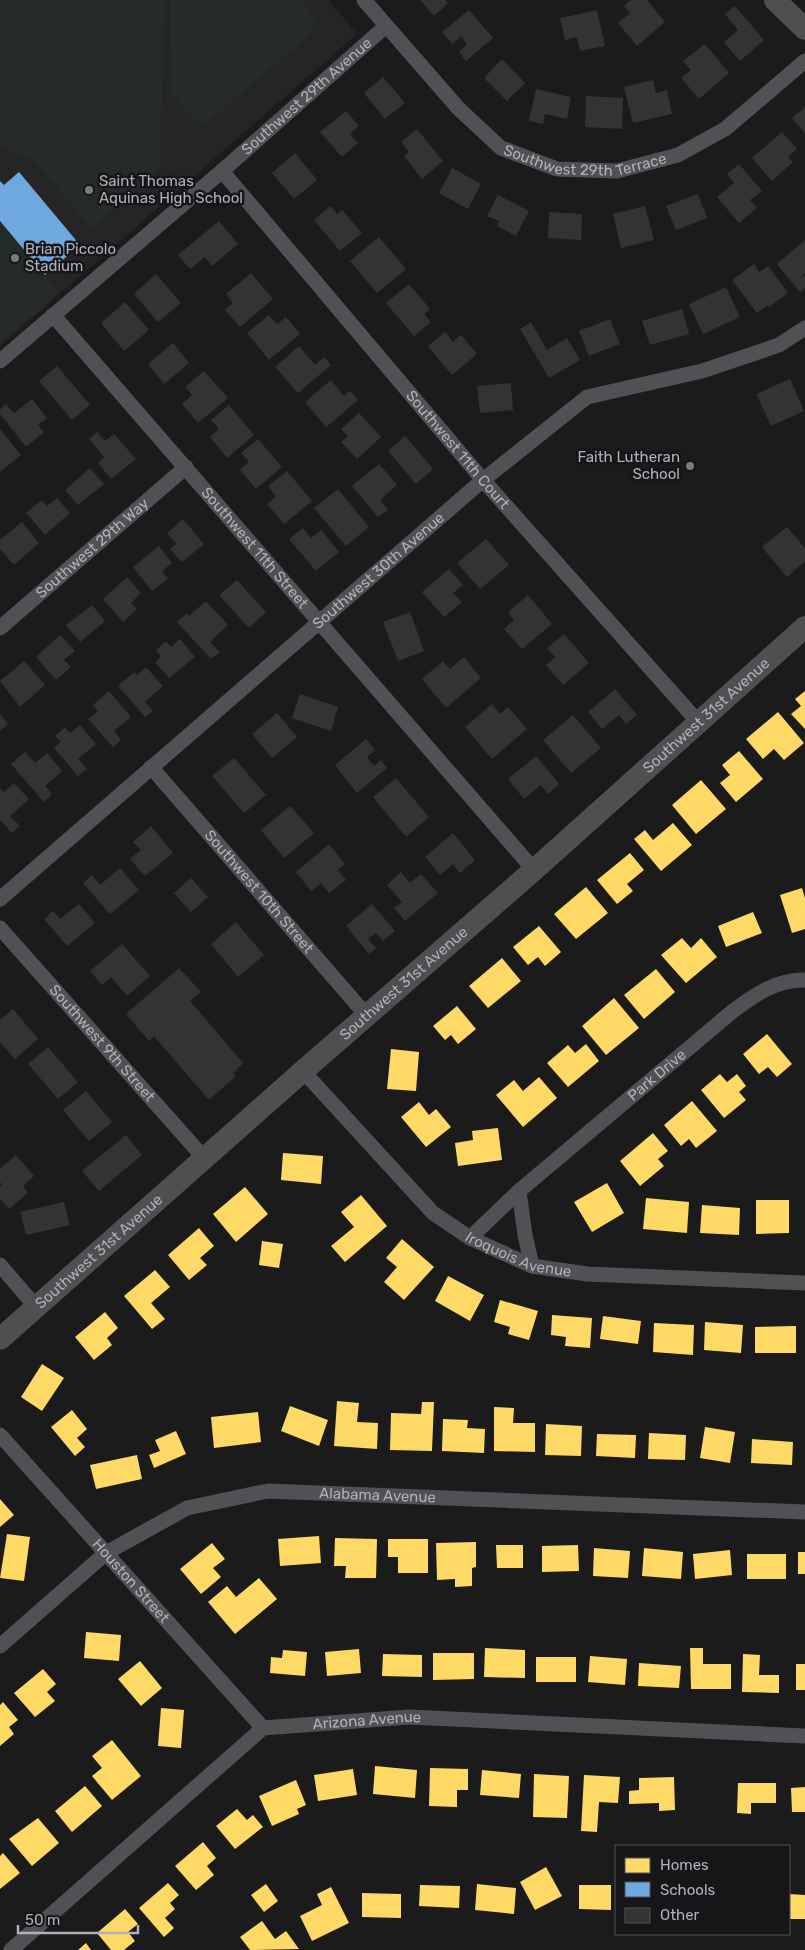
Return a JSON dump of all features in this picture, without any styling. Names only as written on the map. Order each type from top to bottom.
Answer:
[{"type":"main road","points":[[776,0],[805,28]]},
{"type":"main road","name":"Southwest 31st Avenue","points":[[0,1339],[534,870],[805,627]]},
{"type":"street","name":"Southwest 29th Terrace","points":[[364,0],[459,109],[501,148],[557,169],[617,171],[678,155],[725,129],[805,60]]},
{"type":"street","name":"Southwest 29th Avenue","points":[[0,361],[222,171],[386,26]]},
{"type":"street","name":"Southwest 11th Court","points":[[222,171],[484,480],[699,723]]},
{"type":"street","name":"Southwest 11th Street","points":[[53,315],[534,870]]},
{"type":"street","name":"Southwest 30th Avenue","points":[[0,899],[318,621],[484,480],[587,397],[702,371],[779,344],[805,328]]},
{"type":"street","name":"Southwest 29th Way","points":[[0,628],[186,467]]},
{"type":"street","name":"Southwest 10th Street","points":[[151,767],[367,1016]]},
{"type":"street","name":"Southwest 9th Street","points":[[0,928],[204,1158]]},
{"type":"street","name":"Park Drive","points":[[470,1238],[519,1191],[759,992],[792,980],[805,980]]},
{"type":"street","name":"Iroquois Avenue","points":[[303,1071],[433,1213],[470,1238],[532,1266],[587,1274],[805,1283]]},
{"type":"street","points":[[519,1191],[525,1235],[532,1266]]},
{"type":"street","points":[[0,1265],[36,1307]]},
{"type":"street","name":"Houston Street","points":[[0,1434],[263,1728]]},
{"type":"street","name":"Alabama Avenue","points":[[0,1646],[106,1553],[187,1508],[268,1491],[805,1512]]},
{"type":"street","name":"Arizona Avenue","points":[[263,1728],[409,1717],[805,1736]]},
{"type":"street","points":[[11,1950],[263,1728]]},
{"type":"shaded area","name":"Saint Thomas Aquinas High School","points":[[0,0],[328,0],[357,34],[0,346]]},
{"type":"shaded area","points":[[0,0],[166,0],[159,169],[92,228],[35,162],[0,145]]},
{"type":"shaded area","points":[[170,0],[301,0],[316,19],[311,34],[201,127],[169,91]]},
{"type":"shaded area","name":"Brian Piccolo Stadium","points":[[0,223],[59,292],[0,344]]},
{"type":"building: Homes","points":[[805,691],[805,729],[791,714],[801,706],[795,699]]},
{"type":"building: Homes","points":[[778,712],[804,743],[784,760],[774,749],[763,759],[746,739]]},
{"type":"building: Homes","points":[[739,751],[763,779],[736,802],[720,783],[730,775],[722,765]]},
{"type":"building: Homes","points":[[701,780],[726,809],[696,834],[672,805]]},
{"type":"building: Homes","points":[[673,823],[692,845],[661,871],[634,839],[645,830],[653,840]]},
{"type":"building: Homes","points":[[630,853],[644,870],[627,884],[633,891],[617,904],[597,880]]},
{"type":"building: Homes","points":[[586,887],[608,913],[576,939],[554,914]]},
{"type":"building: Homes","points":[[802,888],[805,898],[805,929],[792,933],[780,895]]},
{"type":"building: Homes","points":[[753,912],[762,933],[726,947],[718,926]]},
{"type":"building: Homes","points":[[539,926],[561,952],[545,966],[538,957],[528,965],[513,947]]},
{"type":"building: Homes","points":[[682,938],[691,948],[701,938],[717,957],[686,983],[661,955]]},
{"type":"building: Homes","points":[[502,958],[521,981],[488,1008],[469,986]]},
{"type":"building: Homes","points":[[656,969],[675,992],[644,1019],[624,995]]},
{"type":"building: Homes","points":[[614,998],[639,1028],[606,1055],[582,1026]]},
{"type":"building: Homes","points":[[457,1006],[476,1029],[458,1044],[451,1035],[445,1040],[433,1026]]},
{"type":"building: Homes","points":[[767,1034],[792,1064],[777,1077],[768,1067],[759,1074],[743,1054]]},
{"type":"building: Homes","points":[[586,1044],[599,1061],[568,1087],[547,1063],[568,1045],[575,1053]]},
{"type":"building: Homes","points":[[391,1049],[419,1052],[416,1091],[387,1089]]},
{"type":"building: Homes","points":[[720,1074],[727,1082],[737,1074],[746,1086],[739,1092],[746,1100],[724,1118],[701,1090]]},
{"type":"building: Homes","points":[[539,1077],[557,1098],[523,1127],[496,1095],[514,1080],[523,1091]]},
{"type":"building: Homes","points":[[692,1101],[717,1131],[696,1148],[689,1139],[681,1146],[664,1125]]},
{"type":"building: Homes","points":[[419,1102],[429,1115],[436,1109],[451,1127],[426,1147],[401,1117]]},
{"type":"building: Homes","points":[[498,1128],[502,1160],[458,1166],[455,1143],[473,1140],[472,1131]]},
{"type":"building: Homes","points":[[653,1133],[668,1151],[658,1159],[664,1166],[640,1186],[620,1161]]},
{"type":"building: Homes","points":[[283,1153],[323,1156],[321,1184],[281,1180]]},
{"type":"building: Homes","points":[[607,1183],[624,1213],[592,1232],[574,1202]]},
{"type":"building: Homes","points":[[245,1187],[268,1214],[236,1242],[213,1214]]},
{"type":"building: Homes","points":[[361,1195],[387,1226],[345,1262],[331,1246],[354,1227],[341,1212]]},
{"type":"building: Homes","points":[[646,1198],[689,1202],[687,1233],[643,1229]]},
{"type":"building: Homes","points":[[756,1200],[789,1200],[789,1233],[756,1234]]},
{"type":"building: Homes","points":[[702,1205],[740,1208],[739,1235],[700,1233]]},
{"type":"building: Homes","points":[[199,1228],[214,1246],[200,1258],[207,1265],[189,1280],[168,1255]]},
{"type":"building: Homes","points":[[402,1239],[434,1267],[404,1300],[384,1282],[397,1267],[386,1258]]},
{"type":"building: Homes","points":[[262,1241],[283,1244],[279,1268],[259,1265]]},
{"type":"building: Homes","points":[[155,1270],[170,1287],[151,1303],[165,1319],[152,1329],[124,1296]]},
{"type":"building: Homes","points":[[448,1276],[484,1295],[470,1321],[435,1301]]},
{"type":"building: Homes","points":[[500,1300],[538,1311],[529,1340],[508,1334],[510,1327],[494,1322]]},
{"type":"building: Homes","points":[[105,1312],[118,1328],[107,1338],[112,1345],[94,1360],[75,1337]]},
{"type":"building: Homes","points":[[552,1315],[592,1318],[590,1348],[565,1346],[566,1337],[551,1335]]},
{"type":"building: Homes","points":[[603,1316],[641,1321],[638,1344],[600,1339]]},
{"type":"building: Homes","points":[[705,1322],[743,1325],[741,1353],[704,1350]]},
{"type":"building: Homes","points":[[654,1323],[694,1325],[693,1355],[653,1352]]},
{"type":"building: Homes","points":[[796,1326],[796,1353],[755,1353],[755,1327]]},
{"type":"building: Homes","points":[[42,1364],[64,1378],[42,1411],[21,1397]]},
{"type":"building: Homes","points":[[337,1401],[359,1403],[357,1422],[378,1423],[377,1449],[334,1446]]},
{"type":"building: Homes","points":[[422,1402],[434,1402],[432,1451],[390,1450],[391,1413],[421,1414]]},
{"type":"building: Homes","points":[[290,1406],[328,1420],[319,1446],[281,1431]]},
{"type":"building: Homes","points":[[494,1407],[514,1408],[513,1423],[535,1423],[535,1452],[494,1451]]},
{"type":"building: Homes","points":[[72,1410],[87,1429],[77,1438],[85,1447],[75,1456],[51,1427]]},
{"type":"building: Homes","points":[[258,1412],[261,1442],[214,1448],[211,1417]]},
{"type":"building: Homes","points":[[443,1419],[468,1420],[467,1428],[485,1429],[484,1453],[442,1451]]},
{"type":"building: Homes","points":[[546,1424],[582,1426],[581,1456],[545,1455]]},
{"type":"building: Homes","points":[[705,1427],[735,1432],[730,1463],[700,1458]]},
{"type":"building: Homes","points":[[176,1431],[186,1454],[154,1468],[149,1455],[160,1451],[155,1440]]},
{"type":"building: Homes","points":[[649,1433],[686,1435],[685,1460],[648,1459]]},
{"type":"building: Homes","points":[[597,1434],[636,1435],[635,1458],[596,1456]]},
{"type":"building: Homes","points":[[752,1439],[793,1442],[792,1465],[751,1463]]},
{"type":"building: Homes","points":[[137,1455],[142,1479],[96,1489],[90,1465]]},
{"type":"building: Homes","points":[[0,1499],[14,1515],[0,1527]]},
{"type":"building: Homes","points":[[7,1534],[30,1537],[24,1581],[0,1578]]},
{"type":"building: Homes","points":[[319,1536],[321,1563],[280,1566],[278,1539]]},
{"type":"building: Homes","points":[[335,1538],[377,1539],[376,1578],[345,1578],[346,1566],[334,1566]]},
{"type":"building: Homes","points":[[388,1539],[428,1539],[428,1573],[398,1573],[398,1557],[388,1557]]},
{"type":"building: Homes","points":[[476,1542],[476,1567],[472,1568],[472,1586],[455,1587],[455,1579],[437,1580],[436,1543]]},
{"type":"building: Homes","points":[[212,1543],[225,1559],[213,1568],[221,1577],[201,1594],[180,1569]]},
{"type":"building: Homes","points":[[496,1545],[523,1545],[523,1568],[497,1568]]},
{"type":"building: Homes","points":[[578,1545],[579,1571],[542,1572],[542,1546]]},
{"type":"building: Homes","points":[[594,1548],[630,1551],[628,1578],[593,1576]]},
{"type":"building: Homes","points":[[644,1548],[683,1552],[681,1579],[642,1576]]},
{"type":"building: Homes","points":[[730,1550],[732,1575],[695,1579],[693,1554]]},
{"type":"building: Homes","points":[[798,1552],[805,1552],[805,1574],[798,1574]]},
{"type":"building: Homes","points":[[747,1554],[786,1554],[786,1579],[747,1579]]},
{"type":"building: Homes","points":[[259,1578],[277,1599],[235,1634],[208,1602],[227,1586],[236,1597]]},
{"type":"building: Homes","points":[[86,1632],[121,1635],[119,1661],[84,1658]]},
{"type":"building: Homes","points":[[485,1648],[525,1650],[525,1678],[484,1677]]},
{"type":"building: Homes","points":[[690,1648],[703,1648],[703,1664],[731,1664],[731,1689],[691,1689]]},
{"type":"building: Homes","points":[[359,1649],[361,1673],[327,1676],[325,1652]]},
{"type":"building: Homes","points":[[283,1650],[307,1652],[305,1676],[270,1673],[271,1657],[282,1658]]},
{"type":"building: Homes","points":[[433,1653],[474,1653],[474,1679],[433,1680]]},
{"type":"building: Homes","points":[[383,1654],[422,1655],[422,1677],[382,1676]]},
{"type":"building: Homes","points":[[743,1654],[760,1655],[759,1675],[779,1675],[779,1693],[742,1692]]},
{"type":"building: Homes","points":[[590,1656],[627,1659],[625,1685],[588,1682]]},
{"type":"building: Homes","points":[[536,1657],[576,1657],[576,1682],[536,1682]]},
{"type":"building: Homes","points":[[140,1661],[162,1688],[141,1706],[118,1679]]},
{"type":"building: Homes","points":[[639,1663],[681,1666],[679,1688],[638,1686]]},
{"type":"building: Homes","points":[[796,1664],[805,1664],[805,1690],[796,1690]]},
{"type":"building: Homes","points":[[43,1669],[56,1684],[47,1692],[55,1701],[35,1717],[14,1693]]},
{"type":"building: Homes","points":[[3,1702],[18,1720],[9,1727],[14,1734],[0,1746],[0,1705]]},
{"type":"building: Homes","points":[[161,1708],[184,1710],[181,1748],[158,1746]]},
{"type":"building: Homes","points":[[112,1740],[141,1776],[112,1800],[92,1776],[102,1768],[92,1756]]},
{"type":"building: Homes","points":[[375,1766],[417,1770],[415,1798],[373,1794]]},
{"type":"building: Homes","points":[[430,1768],[468,1769],[468,1790],[457,1790],[457,1807],[429,1806]]},
{"type":"building: Homes","points":[[353,1769],[357,1795],[318,1801],[314,1775]]},
{"type":"building: Homes","points":[[482,1770],[521,1774],[519,1798],[480,1795]]},
{"type":"building: Homes","points":[[534,1774],[569,1776],[567,1818],[533,1817]]},
{"type":"building: Homes","points":[[584,1775],[620,1777],[618,1803],[599,1802],[597,1832],[581,1831]]},
{"type":"building: Homes","points":[[674,1777],[675,1810],[659,1811],[659,1803],[629,1804],[629,1791],[639,1790],[639,1778]]},
{"type":"building: Homes","points":[[296,1780],[306,1805],[297,1809],[299,1814],[272,1826],[259,1796]]},
{"type":"building: Homes","points":[[738,1783],[776,1783],[776,1803],[751,1803],[751,1814],[737,1813]]},
{"type":"building: Homes","points":[[85,1786],[102,1806],[72,1832],[55,1811]]},
{"type":"building: Homes","points":[[805,1787],[805,1812],[792,1812],[791,1788]]},
{"type":"building: Homes","points":[[237,1809],[247,1820],[253,1815],[263,1827],[235,1849],[216,1826]]},
{"type":"building: Homes","points":[[38,1818],[59,1843],[32,1866],[9,1839]]},
{"type":"building: Homes","points":[[203,1842],[216,1858],[207,1866],[214,1875],[196,1890],[175,1866]]},
{"type":"building: Homes","points":[[3,1853],[20,1873],[0,1889],[0,1856]]},
{"type":"building: Homes","points":[[546,1867],[562,1896],[535,1910],[520,1882]]},
{"type":"building: Homes","points":[[168,1883],[179,1895],[170,1903],[175,1909],[165,1918],[174,1928],[164,1937],[139,1908]]},
{"type":"building: Homes","points":[[266,1884],[278,1901],[264,1912],[251,1895]]},
{"type":"building: Homes","points":[[477,1884],[516,1888],[514,1914],[475,1910]]},
{"type":"building: Homes","points":[[420,1885],[460,1886],[459,1908],[419,1906]]},
{"type":"building: Homes","points":[[579,1885],[611,1885],[611,1910],[579,1909]]},
{"type":"building: Homes","points":[[331,1887],[349,1923],[312,1941],[300,1916],[322,1905],[317,1894]]},
{"type":"building: Homes","points":[[362,1893],[401,1894],[401,1918],[362,1917]]},
{"type":"building: Homes","points":[[790,1894],[805,1895],[805,1919],[790,1919]]},
{"type":"building: Homes","points":[[125,1909],[138,1924],[128,1932],[135,1941],[124,1950],[111,1950],[97,1933]]},
{"type":"building: Homes","points":[[262,1921],[275,1939],[286,1931],[299,1949],[250,1950],[240,1937]]},
{"type":"building: Homes","points":[[86,1943],[91,1950],[78,1950]]},
{"type":"building: Schools","points":[[19,172],[80,245],[45,275],[0,221],[0,181],[4,185]]},
{"type":"building: Other","points":[[420,0],[445,0],[448,3],[434,16]]},
{"type":"building: Other","points":[[631,0],[647,0],[665,22],[637,46],[618,23],[630,13],[624,6]]},
{"type":"building: Other","points":[[735,6],[764,40],[740,61],[724,42],[738,30],[725,14]]},
{"type":"building: Other","points":[[469,10],[493,38],[466,61],[459,52],[467,44],[461,36],[452,44],[442,32]]},
{"type":"building: Other","points":[[597,10],[605,46],[580,51],[577,37],[565,40],[560,18]]},
{"type":"building: Other","points":[[705,44],[729,73],[699,99],[681,78],[691,70],[683,61]]},
{"type":"building: Other","points":[[502,59],[525,83],[507,101],[484,78]]},
{"type":"building: Other","points":[[383,77],[405,103],[385,119],[364,93]]},
{"type":"building: Other","points":[[653,80],[656,93],[667,90],[672,114],[633,123],[624,87]]},
{"type":"building: Other","points":[[536,89],[571,97],[567,119],[545,114],[543,124],[529,121]]},
{"type":"building: Other","points":[[586,96],[623,98],[622,129],[585,127]]},
{"type":"building: Other","points":[[805,107],[805,134],[792,118]]},
{"type":"building: Other","points":[[346,111],[359,126],[350,134],[358,143],[342,157],[320,132]]},
{"type":"building: Other","points":[[417,129],[443,161],[422,179],[404,156],[409,152],[401,142]]},
{"type":"building: Other","points":[[782,132],[797,149],[788,157],[793,162],[772,181],[752,158]]},
{"type":"building: Other","points":[[295,153],[317,180],[294,199],[272,173]]},
{"type":"building: Other","points":[[739,164],[762,191],[750,200],[757,208],[739,223],[717,197],[734,183],[727,174]]},
{"type":"building: Other","points":[[452,168],[481,184],[468,209],[439,193]]},
{"type":"building: Other","points":[[698,194],[707,218],[676,230],[666,206]]},
{"type":"building: Other","points":[[498,195],[529,211],[516,236],[497,226],[499,221],[487,216]]},
{"type":"building: Other","points":[[330,206],[337,214],[342,210],[362,233],[340,251],[314,220]]},
{"type":"building: Other","points":[[645,206],[654,240],[621,248],[613,214]]},
{"type":"building: Other","points":[[549,212],[582,214],[581,240],[548,238]]},
{"type":"building: Other","points":[[219,221],[238,244],[212,266],[205,257],[190,269],[178,255]]},
{"type":"building: Other","points":[[379,237],[406,269],[377,293],[350,261]]},
{"type":"building: Other","points":[[805,240],[805,273],[803,275],[805,277],[805,288],[800,292],[777,264]]},
{"type":"building: Other","points":[[754,264],[759,272],[768,266],[788,293],[757,313],[732,280]]},
{"type":"building: Other","points":[[251,273],[273,299],[240,327],[225,310],[233,303],[226,294]]},
{"type":"building: Other","points":[[156,274],[181,303],[158,322],[134,294]]},
{"type":"building: Other","points":[[409,284],[430,309],[424,314],[431,322],[414,336],[386,303]]},
{"type":"building: Other","points":[[726,287],[740,317],[703,334],[689,304]]},
{"type":"building: Other","points":[[125,302],[149,330],[124,351],[101,323]]},
{"type":"building: Other","points":[[682,309],[689,334],[650,345],[642,321]]},
{"type":"building: Other","points":[[269,315],[277,324],[286,317],[300,334],[269,360],[247,333]]},
{"type":"building: Other","points":[[610,319],[620,344],[589,356],[579,331]]},
{"type":"building: Other","points":[[531,322],[547,350],[567,338],[580,360],[549,378],[520,329]]},
{"type":"building: Other","points":[[445,332],[453,342],[461,335],[477,354],[452,375],[428,346]]},
{"type":"building: Other","points":[[173,343],[189,363],[164,384],[148,364]]},
{"type":"building: Other","points":[[299,346],[315,365],[324,357],[331,365],[298,393],[275,367]]},
{"type":"building: Other","points":[[57,366],[90,405],[72,420],[39,381]]},
{"type":"building: Other","points":[[204,371],[228,398],[198,423],[182,404],[192,395],[185,387]]},
{"type":"building: Other","points":[[790,379],[804,411],[771,426],[756,394]]},
{"type":"building: Other","points":[[331,380],[344,396],[350,391],[358,400],[326,427],[305,402]]},
{"type":"building: Other","points":[[511,383],[513,410],[480,413],[477,386]]},
{"type":"building: Other","points":[[32,399],[47,418],[38,425],[44,432],[26,447],[0,414],[0,409],[6,404],[14,413]]},
{"type":"building: Other","points":[[229,405],[254,435],[227,458],[210,437],[219,429],[211,420]]},
{"type":"building: Other","points":[[359,413],[381,437],[357,459],[341,442],[348,436],[341,429]]},
{"type":"building: Other","points":[[0,429],[21,455],[0,472]]},
{"type":"building: Other","points":[[97,432],[105,441],[114,434],[136,459],[111,479],[98,463],[104,457],[89,439]]},
{"type":"building: Other","points":[[405,436],[433,469],[416,484],[388,451]]},
{"type":"building: Other","points":[[258,439],[282,467],[256,489],[240,470],[249,462],[241,453]]},
{"type":"building: Other","points":[[379,464],[397,485],[380,500],[388,510],[378,517],[352,486]]},
{"type":"building: Other","points":[[90,468],[104,484],[78,505],[65,490]]},
{"type":"building: Other","points":[[287,471],[312,501],[284,524],[267,504],[276,496],[268,486]]},
{"type":"building: Other","points":[[338,489],[369,527],[346,546],[314,508]]},
{"type":"building: Other","points":[[57,498],[70,513],[45,535],[26,513],[42,500],[47,506]]},
{"type":"building: Other","points":[[183,519],[204,544],[182,562],[170,549],[176,544],[167,533]]},
{"type":"building: Other","points":[[22,522],[39,543],[14,565],[0,549],[0,540]]},
{"type":"building: Other","points":[[787,527],[805,548],[805,561],[787,577],[762,547]]},
{"type":"building: Other","points":[[303,528],[311,538],[321,530],[339,552],[316,571],[289,539]]},
{"type":"building: Other","points":[[486,539],[509,565],[480,589],[457,563]]},
{"type":"building: Other","points":[[159,546],[172,563],[162,571],[168,579],[152,591],[133,567]]},
{"type":"building: Other","points":[[449,569],[463,585],[453,593],[462,602],[444,617],[422,592]]},
{"type":"building: Other","points":[[127,577],[141,593],[131,603],[137,609],[123,622],[103,599]]},
{"type":"building: Other","points":[[237,580],[266,612],[249,628],[219,595]]},
{"type":"building: Other","points":[[528,595],[552,624],[522,649],[504,629],[514,620],[508,612]]},
{"type":"building: Other","points":[[206,601],[228,625],[210,642],[220,652],[211,659],[177,622],[187,613],[189,616]]},
{"type":"building: Other","points":[[92,605],[105,621],[80,642],[66,625]]},
{"type":"building: Other","points":[[410,612],[424,651],[398,661],[383,622]]},
{"type":"building: Other","points":[[564,634],[589,663],[563,685],[546,665],[555,657],[547,648]]},
{"type":"building: Other","points":[[60,635],[75,651],[64,660],[71,667],[56,680],[36,657]]},
{"type":"building: Other","points":[[180,639],[195,657],[169,678],[155,662],[161,657],[156,650],[166,641],[171,647]]},
{"type":"building: Other","points":[[464,657],[481,678],[446,708],[422,679],[443,661],[450,669]]},
{"type":"building: Other","points":[[24,661],[45,685],[20,707],[0,681]]},
{"type":"building: Other","points":[[146,667],[163,686],[145,702],[153,711],[145,717],[118,686],[134,672],[137,675]]},
{"type":"building: Other","points":[[615,689],[637,715],[626,724],[619,715],[602,729],[588,712]]},
{"type":"building: Other","points":[[109,691],[131,717],[114,731],[121,740],[113,747],[88,719],[98,711],[93,705]]},
{"type":"building: Other","points":[[300,694],[338,707],[331,731],[292,718]]},
{"type":"building: Other","points":[[492,704],[500,714],[508,707],[527,729],[492,759],[465,727]]},
{"type":"building: Other","points":[[277,713],[297,737],[272,758],[252,734]]},
{"type":"building: Other","points":[[0,714],[8,724],[0,731]]},
{"type":"building: Other","points":[[573,715],[601,748],[571,773],[543,740]]},
{"type":"building: Other","points":[[80,725],[96,744],[78,759],[87,769],[78,776],[54,748],[61,742],[55,736],[65,727],[70,733]]},
{"type":"building: Other","points":[[366,739],[375,750],[367,757],[374,766],[381,760],[387,768],[357,793],[335,765]]},
{"type":"building: Other","points":[[25,752],[35,763],[47,753],[62,771],[45,786],[52,794],[44,802],[11,764]]},
{"type":"building: Other","points":[[536,756],[559,784],[548,794],[541,785],[524,799],[508,779]]},
{"type":"building: Other","points":[[234,758],[266,795],[244,813],[212,776]]},
{"type":"building: Other","points":[[396,778],[429,817],[406,837],[373,797]]},
{"type":"building: Other","points":[[14,783],[29,799],[10,816],[20,826],[12,833],[0,820],[0,788],[4,792]]},
{"type":"building: Other","points":[[290,806],[314,833],[284,858],[261,830]]},
{"type":"building: Other","points":[[151,826],[173,853],[145,876],[130,859],[141,850],[133,842]]},
{"type":"building: Other","points":[[453,833],[475,860],[460,873],[453,864],[440,875],[425,857]]},
{"type":"building: Other","points":[[329,844],[345,864],[338,870],[346,880],[329,893],[321,883],[311,891],[296,872]]},
{"type":"building: Other","points":[[120,868],[139,890],[110,914],[83,883],[92,875],[100,885]]},
{"type":"building: Other","points":[[401,872],[410,883],[421,874],[438,893],[405,921],[394,908],[402,902],[387,885]]},
{"type":"building: Other","points":[[191,878],[208,897],[191,912],[174,893]]},
{"type":"building: Other","points":[[79,904],[95,923],[67,946],[44,919],[53,911],[60,919]]},
{"type":"building: Other","points":[[372,904],[395,931],[383,941],[376,933],[368,939],[376,948],[369,954],[346,926]]},
{"type":"building: Other","points":[[236,922],[264,955],[238,977],[211,944]]},
{"type":"building: Other","points":[[122,944],[150,976],[127,996],[111,977],[102,985],[90,971]]},
{"type":"building: Other","points":[[179,968],[201,992],[190,1001],[243,1063],[233,1073],[236,1076],[209,1100],[154,1036],[149,1041],[126,1014]]},
{"type":"building: Other","points":[[13,1009],[38,1039],[15,1059],[0,1042],[0,1020]]},
{"type":"building: Other","points":[[48,1047],[78,1082],[58,1099],[28,1064]]},
{"type":"building: Other","points":[[86,1091],[112,1122],[89,1141],[63,1110]]},
{"type":"building: Other","points":[[126,1135],[142,1155],[99,1191],[82,1171]]},
{"type":"building: Other","points":[[16,1155],[34,1176],[23,1186],[28,1193],[9,1209],[0,1199],[0,1187],[2,1185],[0,1182],[0,1169]]},
{"type":"building: Other","points":[[64,1202],[70,1225],[26,1235],[20,1212]]},
{"type":"place","name":"Saint Thomas Aquinas High School","points":[[89,190]]},
{"type":"place","name":"Brian Piccolo Stadium","points":[[15,258]]},
{"type":"place","name":"Faith Lutheran School","points":[[690,466]]}]
